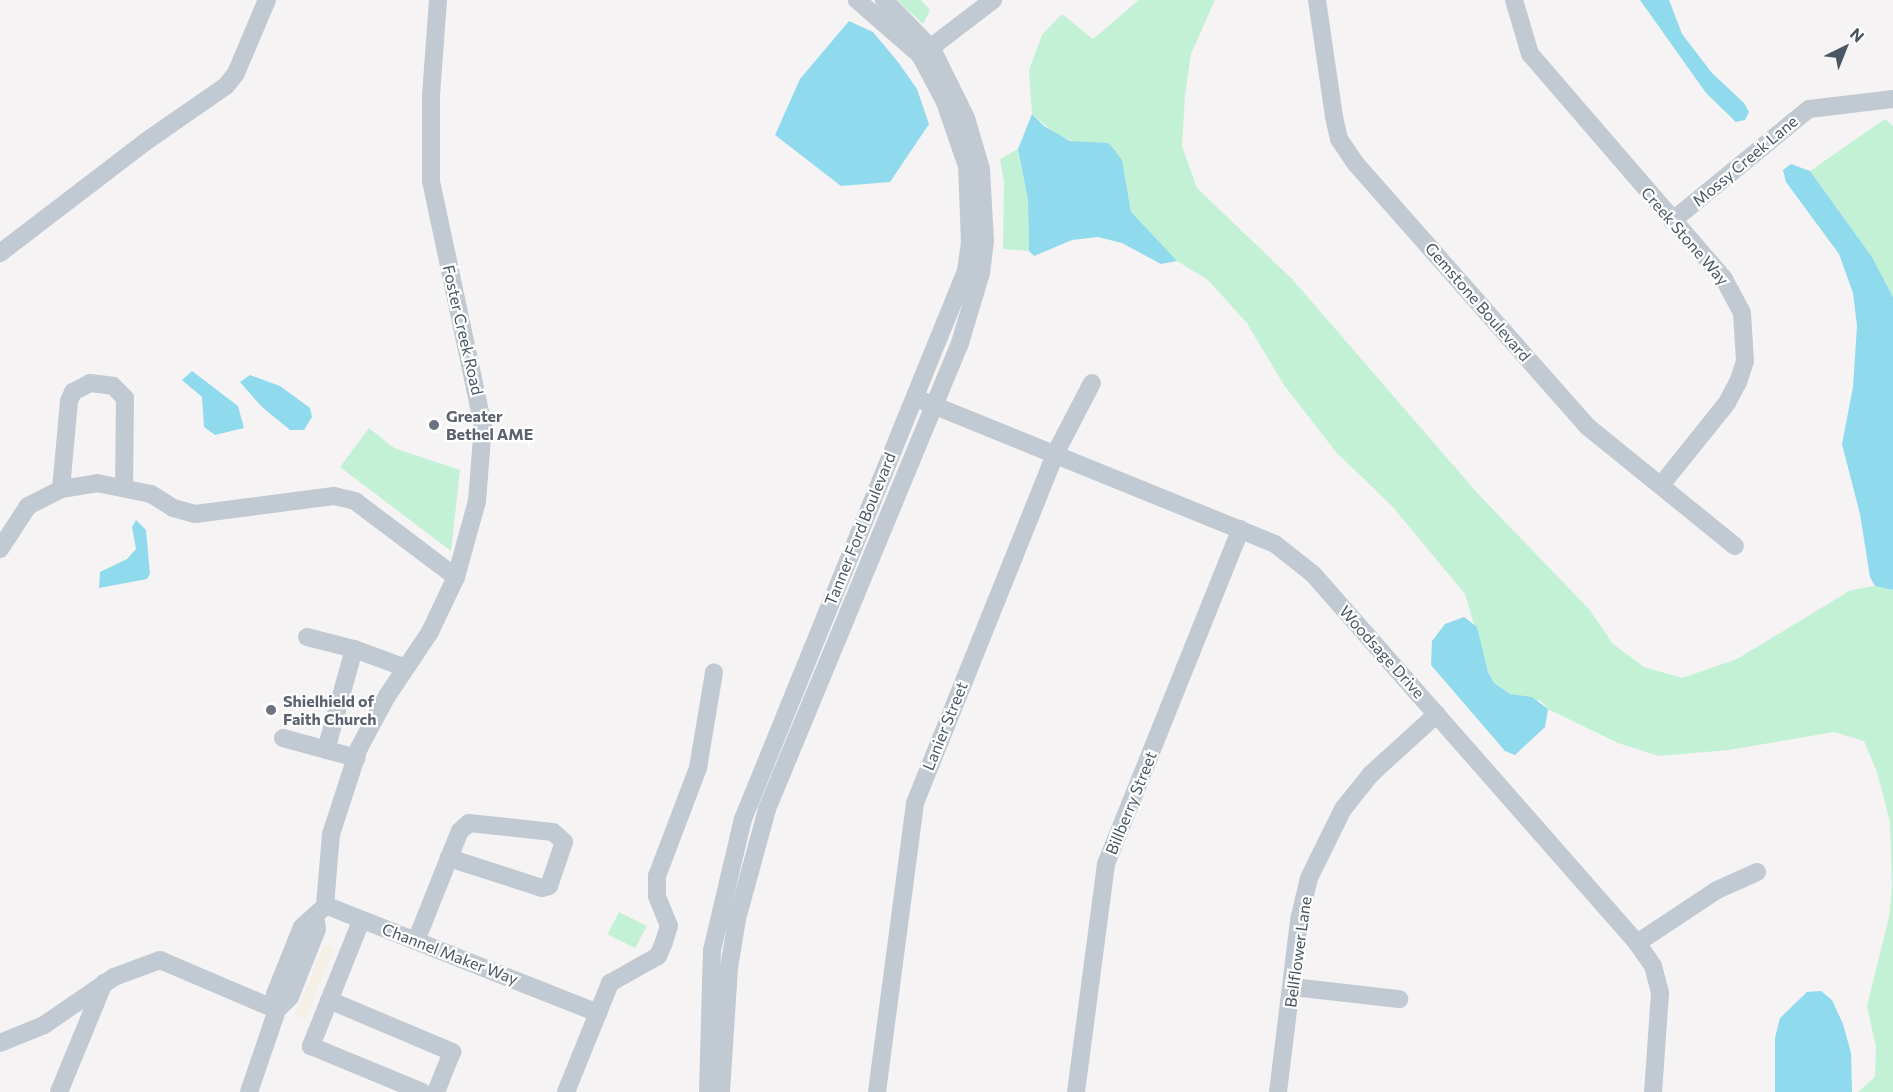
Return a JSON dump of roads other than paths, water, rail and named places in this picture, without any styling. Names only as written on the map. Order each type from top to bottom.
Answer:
[{"type":"street","points":[[0,253],[145,142],[225,86],[236,73],[267,0]]},
{"type":"street","name":"Foster Creek Road","points":[[320,910],[328,880],[330,834],[356,758],[387,696],[430,632],[456,577],[477,501],[483,425],[431,181],[431,95],[438,0]]},
{"type":"street","name":"Tanner Ford Boulevard","points":[[708,1092],[712,950],[743,819],[966,271],[971,214],[960,137],[926,52],[857,0]]},
{"type":"street","name":"Tanner Ford Boulevard","points":[[721,1092],[729,968],[737,918],[767,809],[960,343],[981,273],[985,230],[981,169],[966,118],[926,52],[884,0]]},
{"type":"street","points":[[926,52],[993,0]]},
{"type":"street","name":"Gemstone Boulevard","points":[[1317,0],[1339,139],[1356,164],[1588,427],[1735,546]]},
{"type":"street","name":"Creek Stone Way","points":[[1514,0],[1530,54],[1724,279],[1736,298],[1744,330],[1745,361],[1727,403],[1661,485]]},
{"type":"street","name":"Mossy Creek Lane","points":[[1672,221],[1809,110],[1893,99]]},
{"type":"street","points":[[61,489],[69,401],[73,392],[90,383],[113,386],[125,398],[124,486]]},
{"type":"street","name":"Lanier Street","points":[[877,1092],[915,803],[1055,454],[1092,383]]},
{"type":"street","name":"Woodsage Drive","points":[[914,397],[1275,544],[1312,574],[1638,943],[1653,966],[1660,993],[1653,1092]]},
{"type":"street","points":[[0,549],[28,506],[61,489],[97,483],[124,486],[195,514],[334,496],[355,501],[456,577]]},
{"type":"street","name":"Billberry Street","points":[[1076,1092],[1106,864],[1241,529]]},
{"type":"street","points":[[307,637],[354,649],[406,668]]},
{"type":"street","points":[[326,750],[354,649]]},
{"type":"street","points":[[566,1092],[610,983],[658,956],[664,942],[669,926],[657,896],[657,876],[698,768],[714,672]]},
{"type":"street","name":"Bellflower Lane","points":[[1278,1092],[1293,987],[1299,920],[1309,878],[1324,843],[1343,809],[1371,774],[1437,714]]},
{"type":"street","points":[[283,738],[356,758]]},
{"type":"street","points":[[416,941],[449,858],[460,831],[469,823],[553,832],[564,842],[549,886],[542,888],[449,858]]},
{"type":"street","points":[[1638,943],[1709,895],[1757,872]]},
{"type":"street","points":[[249,1092],[277,1010],[275,994],[302,927],[320,910]]},
{"type":"street","name":"Channel Maker Way","points":[[320,910],[361,921],[416,941],[598,1013]]},
{"type":"street","points":[[361,921],[310,1046],[422,1092]]},
{"type":"street","points":[[0,1043],[44,1025],[104,983],[160,960],[277,1010]]},
{"type":"street","points":[[59,1092],[104,983]]},
{"type":"street","points":[[1293,987],[1399,999]]},
{"type":"street","points":[[329,1000],[452,1052],[436,1092]]},
{"type":"water","points":[[1640,0],[1669,0],[1682,34],[1712,73],[1744,103],[1749,112],[1745,120],[1736,122],[1706,93]]},
{"type":"water","points":[[849,21],[873,32],[898,62],[917,89],[929,124],[890,182],[841,186],[775,135],[800,79]]},
{"type":"water","points":[[1032,114],[1044,126],[1070,141],[1108,143],[1113,148],[1122,160],[1131,212],[1177,261],[1161,264],[1122,243],[1098,237],[1072,240],[1034,256],[1029,251],[1028,200],[1018,149]]},
{"type":"water","points":[[1791,164],[1810,171],[1872,257],[1893,297],[1893,590],[1875,586],[1870,577],[1860,514],[1842,444],[1853,387],[1857,326],[1853,293],[1839,254],[1786,182],[1783,170]]},
{"type":"water","points":[[192,371],[238,406],[244,428],[215,435],[204,427],[202,397],[182,380]]},
{"type":"water","points":[[250,375],[280,386],[310,408],[312,417],[304,430],[290,430],[262,407],[240,382]]},
{"type":"water","points":[[136,520],[146,530],[150,574],[147,579],[99,588],[100,572],[127,559],[136,549],[132,527]]},
{"type":"water","points":[[1464,617],[1477,627],[1488,672],[1494,683],[1510,694],[1532,697],[1548,709],[1545,727],[1515,755],[1505,751],[1431,665],[1432,641],[1445,624]]},
{"type":"water","points":[[1821,991],[1832,1000],[1843,1024],[1851,1053],[1852,1092],[1775,1092],[1775,1038],[1780,1018],[1807,992]]},
{"type":"place","name":"Greater Bethel AME","points":[[434,425]]},
{"type":"place","name":"Shielhield of Faith Church","points":[[271,710]]}]
